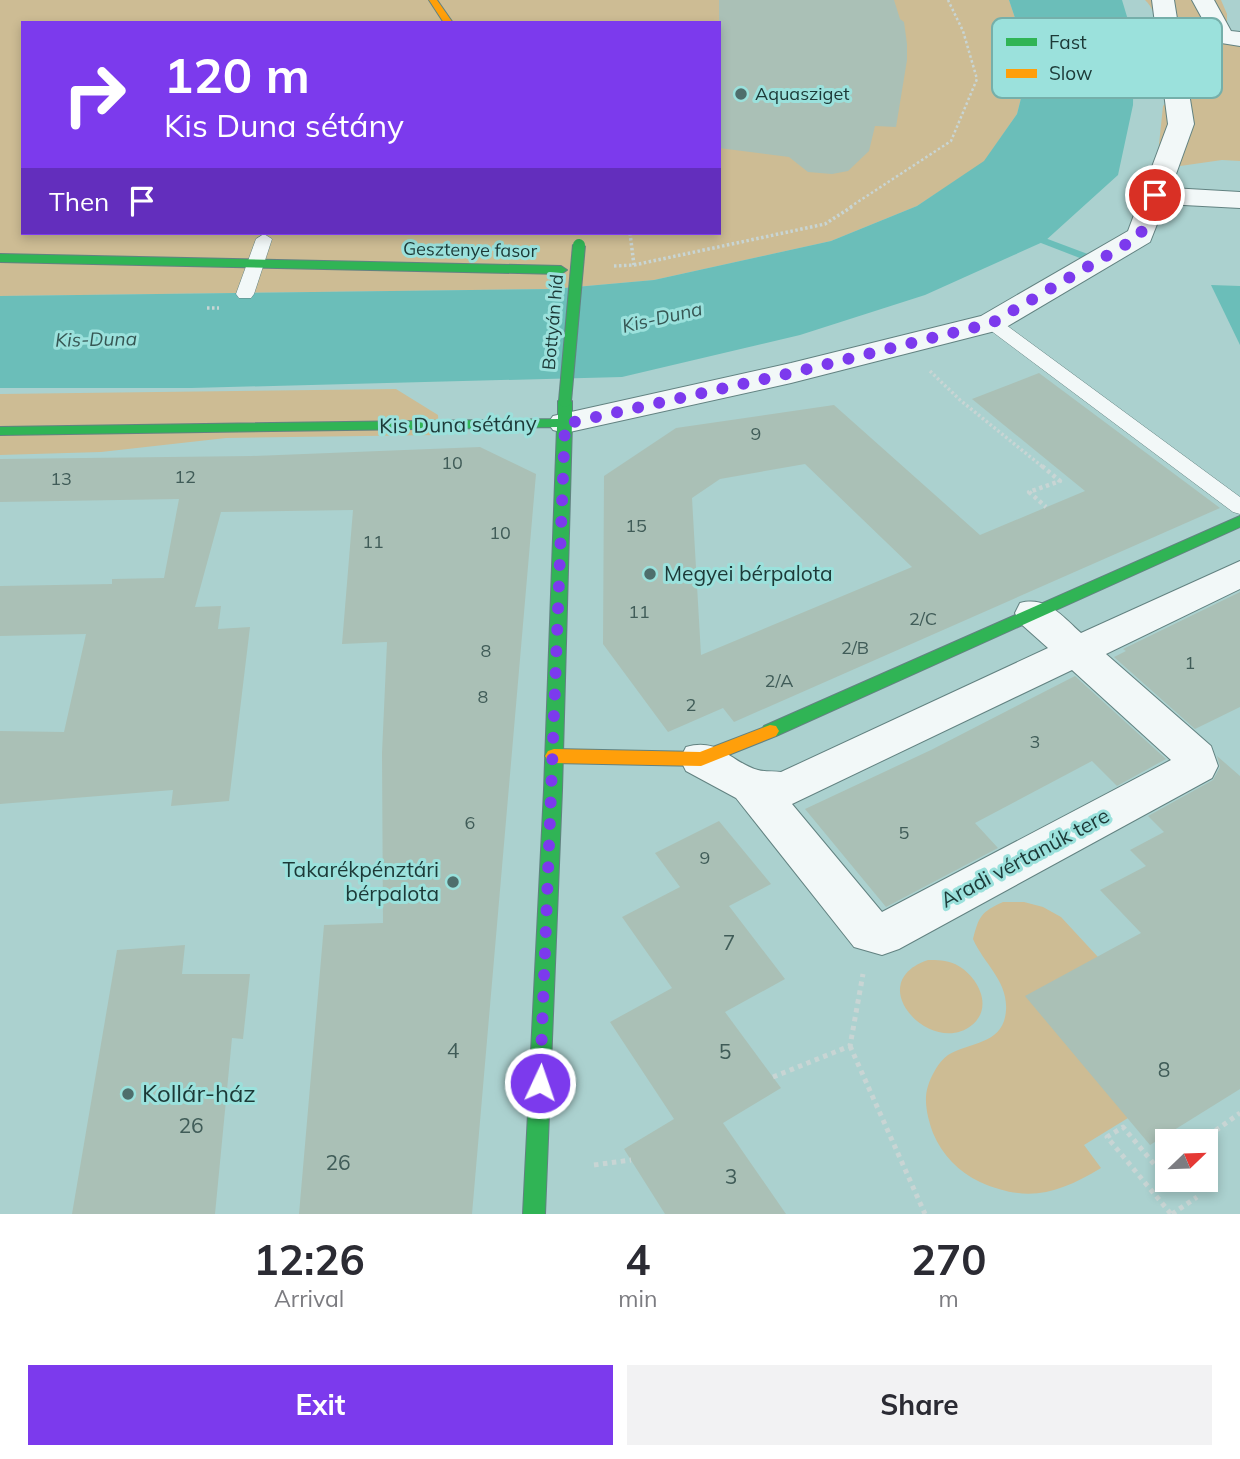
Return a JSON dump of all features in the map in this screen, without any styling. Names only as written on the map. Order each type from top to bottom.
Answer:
[{"type":"street","points":[[433,0],[448,21]]},
{"type":"street","name":"Kis Duna sétány","points":[[1163,0],[1166,18]]},
{"type":"street","points":[[1213,1],[1218,18]]},
{"type":"street","points":[[1222,33],[1223,37],[1240,39]]},
{"type":"street","name":"Kis Duna sétány","points":[[0,431],[565,412],[777,376],[992,323],[1140,236],[1181,124],[1177,98]]},
{"type":"street","points":[[1155,195],[1240,200]]},
{"type":"street","name":"Bottyán híd","points":[[534,1214],[554,756],[565,412],[579,239]]},
{"type":"street","name":"Gesztenye fasor","points":[[0,258],[561,270]]},
{"type":"street","points":[[554,756],[701,759],[747,742],[1240,521]]},
{"type":"street","points":[[751,786],[785,789],[1240,574]]},
{"type":"street","points":[[1034,613],[1077,652]]},
{"type":"street","name":"Aradi vértanúk tere","points":[[871,933],[882,935],[1197,766],[1196,758],[1077,652]]},
{"type":"street","points":[[701,759],[751,786],[871,933]]},
{"type":"lane","points":[[245,294],[264,239]]},
{"type":"lane","points":[[992,323],[1240,507]]},
{"type":"path","points":[[612,267],[634,265],[825,224],[951,141],[977,79],[963,31],[948,0]]},
{"type":"path","points":[[630,235],[634,265]]},
{"type":"path","points":[[903,345],[960,400],[1060,481],[1029,492],[1046,508]]},
{"type":"path","points":[[871,933],[849,1046],[925,1214]]},
{"type":"path","points":[[773,1077],[849,1046]]},
{"type":"path","points":[[1218,1129],[1240,1113]]},
{"type":"path","points":[[1155,1165],[1123,1127],[1107,1138],[1172,1214],[1197,1197]]},
{"type":"path","points":[[594,1165],[631,1160]]},
{"type":"shaded area","points":[[0,0],[1009,0],[1015,18],[992,18],[992,98],[1021,98],[1017,114],[984,162],[917,206],[831,241],[654,280],[553,289],[0,296]]},
{"type":"shaded area","points":[[1145,0],[1221,0],[1227,14],[1227,25],[1240,43],[1240,161],[1222,160],[1173,167],[1158,154],[1163,106],[1171,98],[1222,98],[1222,18],[1155,18]]},
{"type":"shaded area","points":[[396,389],[438,415],[439,435],[226,438],[101,452],[0,455],[0,394]]},
{"type":"shaded area","points":[[1003,902],[1024,902],[1043,907],[1061,917],[1098,957],[1128,1118],[1084,1145],[1101,1168],[1071,1184],[1042,1193],[1028,1194],[997,1188],[965,1173],[941,1149],[929,1122],[927,1110],[928,1086],[942,1061],[957,1050],[993,1036],[1004,1021],[1006,1000],[1003,990],[973,939],[982,916]]},
{"type":"shaded area","points":[[928,960],[955,964],[976,983],[982,1009],[972,1025],[956,1033],[939,1032],[923,1025],[910,1014],[901,999],[901,984],[909,971]]},
{"type":"water","points":[[1009,0],[1122,0],[1127,18],[1015,18]]},
{"type":"water","name":"Kis-Duna","points":[[1021,98],[1133,98],[1118,175],[1045,241],[925,295],[800,335],[622,377],[191,388],[0,388],[0,296],[553,289],[654,280],[831,241],[917,206],[984,161],[1017,114]]},
{"type":"water","points":[[1211,285],[1240,286],[1240,345]]},
{"type":"building","points":[[719,0],[894,0],[900,19],[904,22],[907,44],[907,60],[896,127],[875,126],[869,151],[848,171],[832,174],[808,172],[789,157],[721,148]]},
{"type":"building","points":[[1039,373],[1220,508],[734,722],[723,708],[668,732],[603,644],[604,476],[676,428],[834,405],[980,535],[1085,491],[972,399]],"holes":[[[805,464],[912,567],[701,655],[692,498],[720,479]]]},
{"type":"building","points":[[480,447],[536,474],[472,1214],[299,1214],[324,925],[383,923],[382,753],[387,642],[342,644],[353,510],[221,512],[195,607],[221,606],[218,629],[250,627],[229,801],[171,806],[173,790],[0,804],[0,731],[64,732],[86,634],[0,636],[0,586],[112,584],[112,579],[164,578],[179,499],[0,502],[0,459],[252,456]]},
{"type":"building","points":[[1240,592],[1240,707],[1195,729],[1114,657],[1126,651],[1123,649]]},
{"type":"building","points":[[1075,676],[1166,759],[1117,786],[1092,761],[975,823],[998,848],[886,907],[805,809],[931,750]]},
{"type":"building","points":[[1217,756],[1240,776],[1240,1089],[1176,1129],[1155,1129],[1155,1142],[1150,1145],[1025,996],[1141,933],[1100,890],[1146,866],[1130,850],[1164,832],[1148,816],[1213,780],[1220,767]]},
{"type":"building","points":[[719,821],[771,884],[729,906],[785,979],[725,1012],[781,1088],[723,1123],[786,1214],[665,1214],[624,1149],[674,1119],[610,1022],[672,988],[622,917],[680,887],[655,853]]},
{"type":"building","points":[[185,945],[182,974],[250,974],[243,1039],[232,1038],[215,1214],[72,1214],[117,950]]},
{"type":"waterway","points":[[1045,241],[1089,258]]},
{"type":"traffic: fast","points":[[565,401],[579,245]]},
{"type":"traffic: fast","points":[[0,258],[561,270]]},
{"type":"traffic: fast","points":[[534,1214],[553,790],[565,401]]},
{"type":"traffic: fast","points":[[0,431],[565,423]]},
{"type":"traffic: fast","points":[[770,731],[1240,521]]},
{"type":"traffic: slow","points":[[433,0],[448,21]]},
{"type":"traffic: slow","points":[[554,756],[701,759],[770,731]]},
{"type":"place","name":"Aquasziget","points":[[741,94]]},
{"type":"place","name":"Megyei bérpalota","points":[[650,574]]},
{"type":"place","name":"Takarékpénztári bérpalota","points":[[453,882]]},
{"type":"place","name":"Kollár-ház","points":[[128,1094]]},
{"type":"route","points":[[540,1083],[565,424],[791,373],[992,323],[1140,236],[1155,195]]}]
